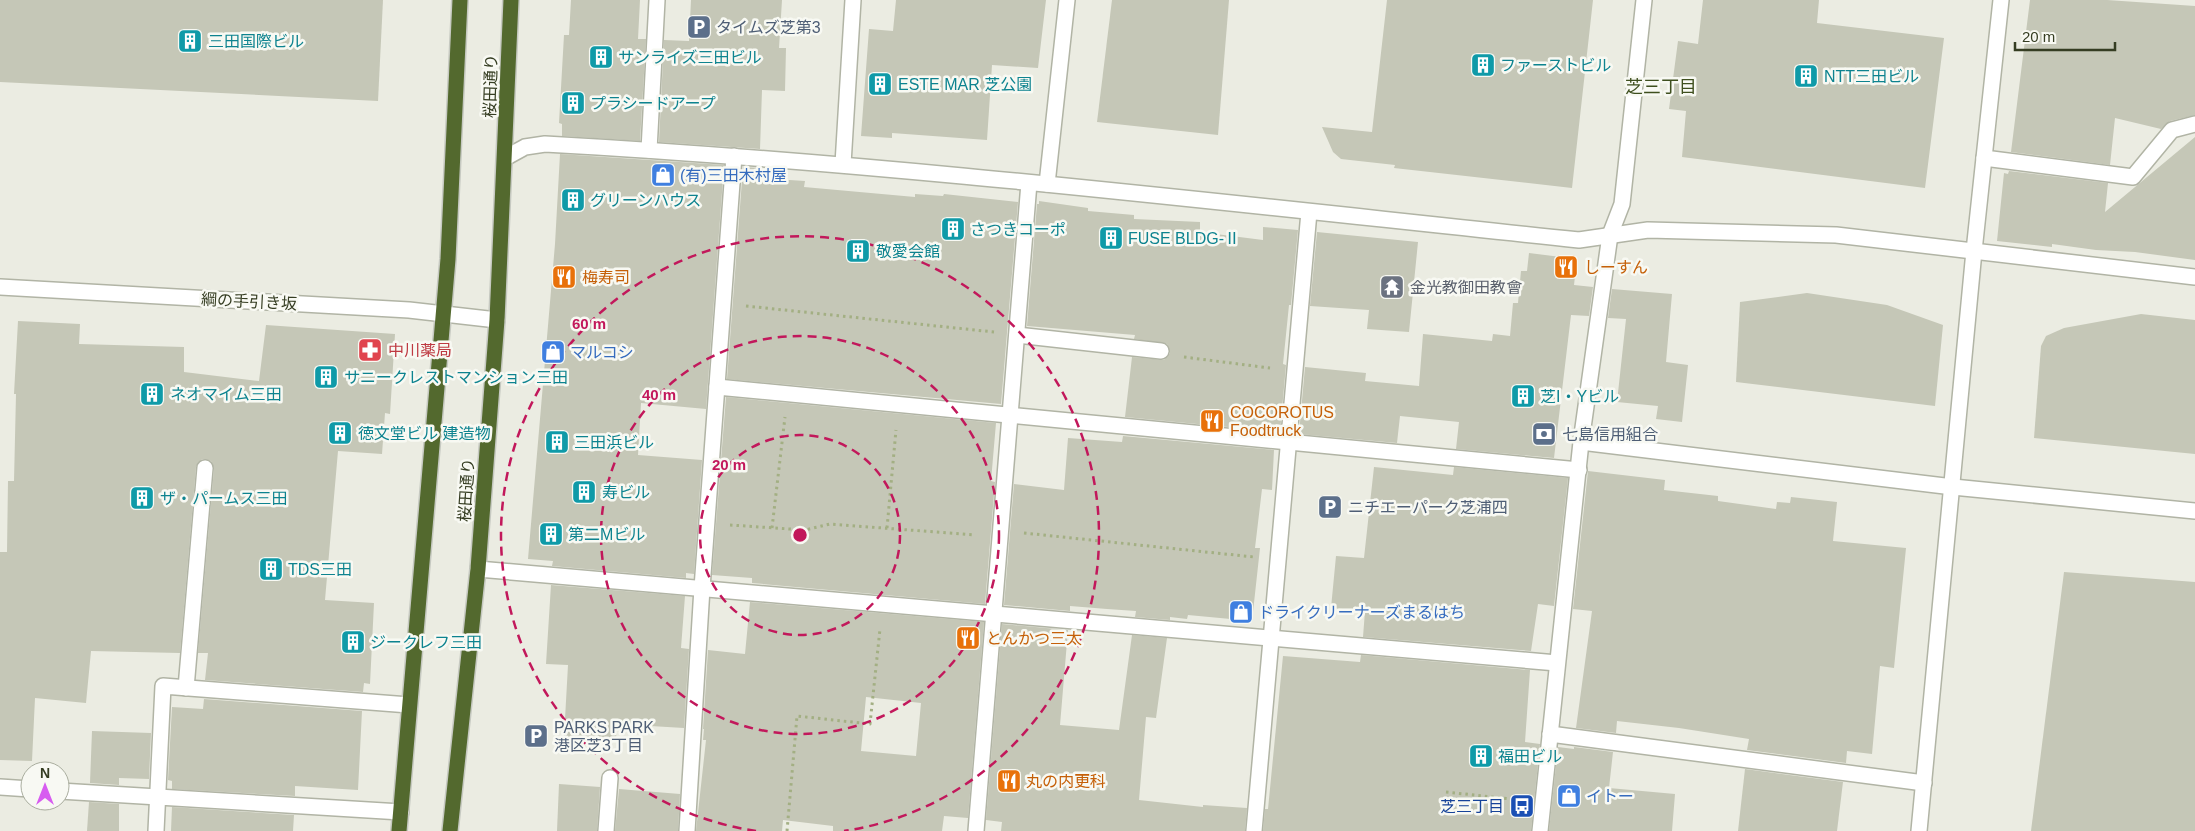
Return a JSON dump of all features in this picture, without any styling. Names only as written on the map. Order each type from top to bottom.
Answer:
[{"type":"highway","name":"桜田通り","points":[[399,831],[448,260],[460,0]]},
{"type":"highway","name":"桜田通り","points":[[450,831],[478,569],[497,320],[511,0]]},
{"type":"street","points":[[649,150],[657,0]]},
{"type":"street","points":[[843,164],[853,0]]},
{"type":"street","points":[[1047,184],[1067,0]]},
{"type":"street","points":[[1540,831],[1581,442],[1610,235],[1622,204],[1644,0]]},
{"type":"street","points":[[1919,831],[1974,251],[2001,0]]},
{"type":"street","points":[[1984,158],[2134,177],[2172,130],[2195,124]]},
{"type":"street","points":[[505,158],[525,147],[545,144],[734,156],[843,164],[1047,184],[1579,240],[1648,230],[1836,235],[2195,278]]},
{"type":"street","points":[[687,831],[702,588],[734,156]]},
{"type":"street","points":[[976,831],[1029,183]]},
{"type":"street","points":[[1254,831],[1310,212]]},
{"type":"street","name":"綱の手引き坂","points":[[0,287],[409,310],[497,320]]},
{"type":"street","points":[[1017,335],[1162,351]]},
{"type":"street","points":[[717,387],[1579,470]]},
{"type":"street","points":[[1581,442],[1952,487],[2195,511]]},
{"type":"street","points":[[186,688],[205,468]]},
{"type":"street","points":[[478,569],[1557,663]]},
{"type":"street","points":[[156,831],[163,686],[409,705]]},
{"type":"street","points":[[1550,734],[1924,783]]},
{"type":"street","points":[[606,831],[610,778]]},
{"type":"street","points":[[0,787],[20,788]]},
{"type":"street","points":[[70,792],[401,812]]},
{"type":"path","points":[[723,303],[1017,335]]},
{"type":"path","points":[[1162,351],[1193,360],[1295,371]]},
{"type":"path","points":[[772,528],[787,394]]},
{"type":"path","points":[[887,528],[898,404]]},
{"type":"path","points":[[707,524],[804,530],[830,524],[1000,534],[1278,560]]},
{"type":"path","points":[[787,831],[797,716],[870,724],[883,604]]},
{"type":"path","points":[[1446,792],[1525,800]]},
{"type":"building","name":"三田国際ビル","points":[[0,0],[383,0],[378,101],[0,82]]},
{"type":"building","points":[[571,0],[640,0],[638,39],[646,39],[640,141],[562,136],[562,124],[559,123],[564,35],[569,35]]},
{"type":"building","points":[[691,0],[782,0],[779,48],[786,48],[785,91],[762,90],[760,149],[659,142],[664,40],[689,41]]},
{"type":"building","points":[[896,0],[1046,0],[1038,68],[992,65],[987,140],[892,133],[892,138],[861,136],[869,29],[893,31]]},
{"type":"building","points":[[1112,0],[1229,0],[1218,135],[1097,122]]},
{"type":"building","name":"ファーストビル","points":[[1387,0],[1593,0],[1572,188],[1394,168],[1395,165],[1341,159],[1333,152],[1322,127],[1372,132]]},
{"type":"building","name":"NTT三田ビル","points":[[1703,0],[1819,0],[1817,23],[1944,38],[1925,188],[1682,157],[1686,111],[1669,109],[1678,41],[1698,44]]},
{"type":"building","points":[[2030,0],[2107,0],[2195,6],[2195,115],[2170,121],[2161,129],[2115,118],[2110,165],[2011,152]]},
{"type":"building","points":[[2195,137],[2195,260],[2052,244],[2052,247],[1997,241],[2004,173],[2008,174],[2009,171],[2108,183],[2105,212]]},
{"type":"building","points":[[560,154],[724,165],[706,409],[641,403],[638,455],[702,460],[694,574],[686,573],[686,578],[552,566],[553,561],[528,559],[555,244]]},
{"type":"building","points":[[743,167],[759,168],[758,178],[805,181],[804,187],[915,197],[915,194],[943,196],[944,194],[1018,202],[1001,404],[727,379]]},
{"type":"building","points":[[1039,201],[1088,208],[1088,211],[1134,215],[1134,219],[1200,222],[1200,232],[1263,240],[1263,227],[1298,230],[1283,364],[1286,365],[1280,432],[1125,417],[1132,357],[1164,360],[1170,353],[1167,344],[1134,339],[1135,335],[1027,326],[1037,204],[1039,204]]},
{"type":"building","points":[[1317,232],[1418,242],[1409,332],[1367,329],[1369,310],[1310,306]]},
{"type":"building","points":[[1529,253],[1577,259],[1574,285],[1593,287],[1589,316],[1571,315],[1554,458],[1456,449],[1459,422],[1400,416],[1397,443],[1299,434],[1305,367],[1366,373],[1365,381],[1419,386],[1423,334],[1492,341],[1493,334],[1510,336],[1513,303],[1518,303],[1521,271],[1527,271]]},
{"type":"building","points":[[1612,289],[1672,294],[1666,362],[1688,365],[1682,422],[1656,419],[1658,406],[1617,402],[1626,319],[1608,318]]},
{"type":"building","points":[[1807,293],[1887,305],[1943,325],[1935,406],[1736,382],[1740,302]]},
{"type":"building","points":[[2141,314],[2195,320],[2195,454],[2034,438],[2041,346],[2046,336],[2064,328]]},
{"type":"building","points":[[18,321],[80,324],[79,344],[184,347],[184,372],[259,381],[266,325],[395,334],[390,414],[385,413],[382,454],[338,451],[325,600],[374,603],[370,684],[364,683],[363,692],[205,680],[208,653],[198,653],[214,469],[211,461],[202,459],[196,467],[180,653],[91,651],[86,703],[35,698],[32,761],[0,760],[0,552],[7,552],[8,481],[14,481],[16,394],[14,394]]},
{"type":"building","points":[[726,397],[996,423],[991,481],[995,482],[985,604],[752,583],[752,578],[712,575]]},
{"type":"building","points":[[1123,436],[1274,450],[1272,490],[1262,489],[1255,548],[1260,548],[1252,621],[1188,615],[1187,619],[1170,617],[1170,620],[1135,617],[1136,611],[1070,606],[1070,611],[1004,605],[1014,484],[1064,490],[1068,438],[1122,442]]},
{"type":"building","points":[[1374,467],[1453,475],[1454,467],[1568,478],[1554,606],[1538,604],[1531,651],[1363,637],[1365,611],[1331,608],[1336,556],[1364,558]]},
{"type":"building","points":[[1588,471],[1665,480],[1664,490],[1718,496],[1718,501],[1776,509],[1777,502],[1790,503],[1791,497],[1837,502],[1833,541],[1906,548],[1894,668],[1880,666],[1872,754],[1847,751],[1846,763],[1747,750],[1749,739],[1679,728],[1617,721],[1616,733],[1576,728],[1592,611],[1573,609]]},
{"type":"building","points":[[2064,572],[2195,582],[2195,831],[2031,831]]},
{"type":"building","points":[[551,585],[685,596],[681,648],[689,649],[684,728],[617,724],[616,739],[564,737],[568,665],[546,664]]},
{"type":"building","points":[[750,602],[984,622],[968,818],[944,816],[942,831],[833,831],[833,826],[783,820],[782,831],[696,831],[706,740],[703,740],[703,729],[708,650],[745,654]],"holes":[[[866,697],[921,703],[916,756],[861,751]]]},
{"type":"building","points":[[1002,624],[1068,630],[1060,725],[1119,730],[1132,635],[1167,638],[1156,718],[1146,717],[1139,800],[1203,807],[1203,805],[1247,808],[1245,831],[1001,831],[1002,822],[986,820]]},
{"type":"building","points":[[1361,655],[1530,670],[1525,742],[1540,744],[1531,831],[1263,831],[1265,809],[1268,809],[1283,656],[1360,662]]},
{"type":"building","points":[[204,699],[362,711],[358,790],[295,786],[295,796],[172,789],[172,781],[168,780],[172,707],[203,709]]},
{"type":"building","points":[[92,731],[151,733],[149,779],[119,778],[119,785],[90,783]]},
{"type":"building","points":[[1558,747],[1613,752],[1609,788],[1675,794],[1672,831],[1549,831]]},
{"type":"building","points":[[1745,769],[1843,782],[1837,831],[1738,831]]},
{"type":"building","points":[[559,784],[600,787],[597,831],[557,831]]},
{"type":"building","points":[[619,789],[680,794],[678,831],[615,831]]},
{"type":"building","points":[[89,802],[119,804],[119,831],[87,831]]},
{"type":"building","points":[[172,807],[294,815],[293,831],[171,831]]},
{"type":"place","name":"タイムズ芝第3","points":[[699,27]]},
{"type":"place","name":"三田国際ビル","points":[[190,41]]},
{"type":"place","name":"サンライズ三田ビル","points":[[601,57]]},
{"type":"place","name":"ファーストビル","points":[[1483,65]]},
{"type":"place","name":"NTT三田ビル","points":[[1806,76]]},
{"type":"place","name":"ESTE MAR 芝公園","points":[[880,84]]},
{"type":"place","name":"プラシードアープ","points":[[573,103]]},
{"type":"place","name":"(有)三田木村屋","points":[[663,175]]},
{"type":"place","name":"グリーンハウス","points":[[573,200]]},
{"type":"place","name":"さつきコーポ","points":[[953,229]]},
{"type":"place","name":"FUSE BLDG-Ⅱ","points":[[1111,238]]},
{"type":"place","name":"敬愛会館","points":[[858,251]]},
{"type":"place","name":"しーすん","points":[[1566,267]]},
{"type":"place","name":"梅寿司","points":[[564,277]]},
{"type":"place","name":"金光教御田教會","points":[[1392,287]]},
{"type":"place","name":"中川薬局","points":[[370,350]]},
{"type":"place","name":"マルコシ","points":[[553,352]]},
{"type":"place","name":"サニークレストマンション三田","points":[[326,377]]},
{"type":"place","name":"ネオマイム三田","points":[[152,394]]},
{"type":"place","name":"芝I・Yビル","points":[[1523,396]]},
{"type":"place","name":"COCOROTUS Foodtruck","points":[[1212,421]]},
{"type":"place","name":"徳文堂ビル 建造物","points":[[340,433]]},
{"type":"place","name":"七島信用組合","points":[[1544,434]]},
{"type":"place","name":"三田浜ビル","points":[[557,442]]},
{"type":"place","name":"寿ビル","points":[[584,492]]},
{"type":"place","name":"ザ・パームス三田","points":[[142,498]]},
{"type":"place","name":"ニチエーパーク芝浦四","points":[[1330,507]]},
{"type":"place","name":"第二Mビル","points":[[551,534]]},
{"type":"place","name":"TDS三田","points":[[271,569]]},
{"type":"place","name":"ドライクリーナーズまるはち","points":[[1241,612]]},
{"type":"place","name":"とんかつ三太","points":[[968,638]]},
{"type":"place","name":"ジークレフ三田","points":[[353,642]]},
{"type":"place","name":"PARKS PARK 港区芝3丁目","points":[[536,736]]},
{"type":"place","name":"福田ビル","points":[[1481,756]]},
{"type":"place","name":"丸の内更科","points":[[1009,781]]},
{"type":"place","name":"イトー","points":[[1569,796]]},
{"type":"place","name":"芝三丁目","points":[[1522,806]]},
{"type":"district","name":"芝三丁目","points":[[1661,87]]}]
